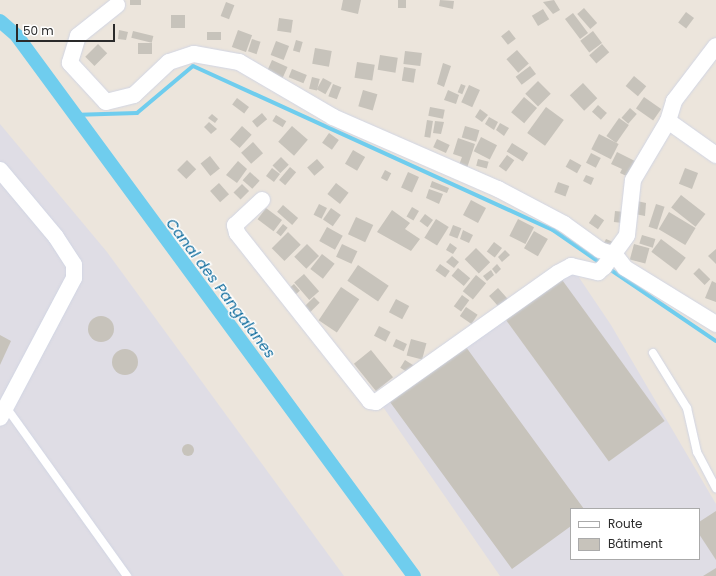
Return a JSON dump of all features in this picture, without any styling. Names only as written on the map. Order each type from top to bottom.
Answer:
[{"type":"street","points":[[117,5],[78,36],[70,63],[106,102],[134,94],[169,62],[194,54],[239,62],[333,117],[498,189],[564,224],[600,250],[611,260],[716,324]]},
{"type":"street","points":[[262,200],[235,225],[236,233],[370,401],[376,402],[558,273],[571,266],[598,272],[611,260],[627,235],[633,180],[668,121],[674,101],[716,46]]},
{"type":"street","points":[[668,121],[716,155]]},
{"type":"street","points":[[0,170],[74,265],[71,289],[3,413]]},
{"type":"lane","points":[[653,354],[688,408],[697,452],[716,488]]},
{"type":"lane","points":[[3,413],[127,576]]},
{"type":"shaded area","points":[[0,124],[107,252],[344,576],[0,576]]},
{"type":"shaded area","points":[[576,273],[611,325],[716,504],[716,576],[500,576],[381,404],[562,274]]},
{"type":"building","points":[[130,0],[141,0],[141,5],[130,5]]},
{"type":"building","points":[[343,0],[361,0],[358,14],[341,10]]},
{"type":"building","points":[[398,0],[406,0],[406,8],[398,8]]},
{"type":"building","points":[[440,0],[454,1],[453,9],[439,6]]},
{"type":"building","points":[[554,0],[560,10],[553,14],[543,2]]},
{"type":"building","points":[[226,2],[234,5],[229,19],[221,16]]},
{"type":"building","points":[[584,8],[597,23],[590,29],[577,14]]},
{"type":"building","points":[[543,9],[549,19],[538,26],[532,16]]},
{"type":"building","points":[[686,12],[694,18],[686,28],[678,22]]},
{"type":"building","points":[[573,13],[588,33],[580,39],[565,19]]},
{"type":"building","points":[[171,15],[185,15],[185,28],[171,28]]},
{"type":"building","points":[[279,18],[293,20],[291,33],[277,31]]},
{"type":"building","points":[[119,30],[128,32],[126,40],[118,39]]},
{"type":"building","points":[[238,30],[252,35],[246,52],[232,47]]},
{"type":"building","points":[[509,30],[516,39],[508,45],[501,36]]},
{"type":"building","points":[[133,31],[153,36],[152,43],[131,38]]},
{"type":"building","points":[[593,31],[602,43],[589,53],[580,41]]},
{"type":"building","points":[[207,32],[221,32],[221,40],[207,40]]},
{"type":"building","points":[[252,39],[261,42],[257,54],[248,51]]},
{"type":"building","points":[[296,40],[303,42],[300,53],[293,51]]},
{"type":"building","points":[[276,41],[289,46],[284,60],[271,55]]},
{"type":"building","points":[[138,43],[152,43],[152,54],[138,54]]},
{"type":"building","points":[[98,44],[107,53],[94,66],[85,57]]},
{"type":"building","points":[[602,44],[609,52],[596,63],[589,55]]},
{"type":"building","points":[[315,48],[332,51],[329,67],[312,64]]},
{"type":"building","points":[[517,50],[529,64],[518,73],[506,59]]},
{"type":"building","points":[[405,51],[422,53],[420,66],[403,64]]},
{"type":"building","points":[[380,55],[398,58],[395,73],[378,70]]},
{"type":"building","points":[[272,60],[288,67],[282,79],[267,72]]},
{"type":"building","points":[[357,62],[375,65],[372,81],[354,78]]},
{"type":"building","points":[[443,63],[451,66],[444,87],[437,84]]},
{"type":"building","points":[[530,66],[536,74],[522,85],[516,77]]},
{"type":"building","points":[[404,67],[416,69],[414,83],[402,81]]},
{"type":"building","points":[[292,69],[307,75],[303,83],[289,77]]},
{"type":"building","points":[[634,76],[646,86],[638,96],[626,86]]},
{"type":"building","points":[[312,77],[320,79],[317,91],[309,89]]},
{"type":"building","points":[[323,78],[332,83],[325,94],[317,89]]},
{"type":"building","points":[[538,81],[551,94],[538,106],[525,94]]},
{"type":"building","points":[[583,83],[597,98],[584,111],[570,95]]},
{"type":"building","points":[[333,84],[341,87],[337,99],[328,96]]},
{"type":"building","points":[[461,84],[466,86],[462,94],[458,92]]},
{"type":"building","points":[[469,85],[480,90],[472,107],[461,102]]},
{"type":"building","points":[[363,90],[377,94],[373,110],[358,106]]},
{"type":"building","points":[[448,90],[459,95],[456,104],[444,100]]},
{"type":"building","points":[[524,97],[537,108],[524,123],[511,112]]},
{"type":"building","points":[[644,97],[661,109],[653,121],[636,108]]},
{"type":"building","points":[[237,98],[249,107],[244,113],[232,104]]},
{"type":"building","points":[[598,105],[607,113],[601,120],[592,112]]},
{"type":"building","points":[[430,107],[445,110],[443,119],[428,116]]},
{"type":"building","points":[[546,107],[564,120],[545,146],[527,133]]},
{"type":"building","points":[[630,108],[637,114],[628,124],[621,118]]},
{"type":"building","points":[[480,109],[488,115],[482,122],[475,117]]},
{"type":"building","points":[[262,113],[267,119],[257,127],[252,121]]},
{"type":"building","points":[[212,114],[218,119],[215,123],[208,118]]},
{"type":"building","points":[[276,115],[286,121],[283,127],[272,121]]},
{"type":"building","points":[[489,117],[498,122],[494,130],[485,124]]},
{"type":"building","points":[[619,118],[629,125],[616,143],[606,136]]},
{"type":"building","points":[[427,120],[433,121],[430,138],[424,137]]},
{"type":"building","points":[[435,121],[444,122],[441,134],[433,133]]},
{"type":"building","points":[[209,122],[217,129],[211,134],[204,127]]},
{"type":"building","points":[[500,123],[509,128],[504,136],[496,130]]},
{"type":"building","points":[[242,126],[252,135],[240,148],[230,139]]},
{"type":"building","points":[[292,126],[308,140],[294,156],[278,142]]},
{"type":"building","points":[[465,126],[479,130],[476,142],[462,138]]},
{"type":"building","points":[[329,133],[339,140],[332,150],[322,143]]},
{"type":"building","points":[[599,134],[619,144],[611,159],[591,149]]},
{"type":"building","points":[[481,137],[497,145],[490,159],[474,151]]},
{"type":"building","points":[[458,138],[475,144],[467,168],[459,165],[462,157],[453,154]]},
{"type":"building","points":[[437,139],[450,145],[446,153],[433,147]]},
{"type":"building","points":[[253,142],[263,153],[251,164],[241,153]]},
{"type":"building","points":[[512,143],[528,153],[523,162],[507,151]]},
{"type":"building","points":[[353,150],[365,157],[357,171],[345,164]]},
{"type":"building","points":[[617,152],[639,163],[633,179],[620,173],[622,169],[611,164]]},
{"type":"building","points":[[591,153],[601,158],[596,168],[586,163]]},
{"type":"building","points":[[507,155],[514,160],[506,172],[499,166]]},
{"type":"building","points":[[210,156],[220,169],[210,176],[201,163]]},
{"type":"building","points":[[281,157],[289,165],[280,173],[273,165]]},
{"type":"building","points":[[317,159],[324,167],[314,176],[307,168]]},
{"type":"building","points":[[478,159],[489,162],[487,169],[476,166]]},
{"type":"building","points":[[570,159],[581,165],[577,173],[566,167]]},
{"type":"building","points":[[187,160],[196,169],[186,179],[177,170]]},
{"type":"building","points":[[238,161],[247,169],[237,183],[226,175]]},
{"type":"building","points":[[290,167],[296,172],[285,185],[279,180]]},
{"type":"building","points":[[272,168],[280,174],[274,182],[266,176]]},
{"type":"building","points":[[685,168],[698,173],[692,189],[679,184]]},
{"type":"building","points":[[385,170],[391,173],[387,181],[381,178]]},
{"type":"building","points":[[250,172],[260,181],[252,189],[243,180]]},
{"type":"building","points":[[408,172],[419,177],[412,192],[401,188]]},
{"type":"building","points":[[586,175],[594,178],[591,185],[583,181]]},
{"type":"building","points":[[432,181],[449,188],[447,193],[430,187]]},
{"type":"building","points":[[558,182],[569,186],[566,196],[554,192]]},
{"type":"building","points":[[219,183],[229,194],[220,202],[210,191]]},
{"type":"building","points":[[336,183],[349,193],[340,204],[327,194]]},
{"type":"building","points":[[242,184],[249,191],[241,200],[234,192]]},
{"type":"building","points":[[429,189],[443,194],[439,204],[426,198]]},
{"type":"building","points":[[681,195],[705,214],[696,227],[671,208]]},
{"type":"building","points":[[471,200],[486,208],[478,223],[463,215]]},
{"type":"building","points":[[637,201],[646,203],[645,216],[635,214]]},
{"type":"building","points":[[319,204],[327,208],[322,219],[314,215]]},
{"type":"building","points":[[656,204],[665,207],[657,230],[649,227]]},
{"type":"building","points":[[283,205],[298,218],[292,225],[277,212]]},
{"type":"building","points":[[412,207],[419,211],[413,221],[406,217]]},
{"type":"building","points":[[266,208],[282,220],[274,231],[258,219]]},
{"type":"building","points":[[331,208],[341,215],[333,226],[323,219]]},
{"type":"building","points":[[392,210],[410,223],[405,229],[420,239],[411,251],[377,232]]},
{"type":"building","points":[[615,211],[624,212],[623,223],[614,222]]},
{"type":"building","points":[[669,212],[696,228],[685,245],[659,229]]},
{"type":"building","points":[[425,214],[433,220],[428,227],[420,221]]},
{"type":"building","points":[[595,214],[604,220],[598,229],[589,223]]},
{"type":"building","points":[[356,217],[373,225],[365,242],[348,234]]},
{"type":"building","points":[[436,219],[449,227],[437,246],[424,238]]},
{"type":"building","points":[[518,219],[534,227],[525,244],[509,236]]},
{"type":"building","points":[[283,224],[288,228],[281,236],[276,233]]},
{"type":"building","points":[[453,225],[461,228],[457,238],[449,235]]},
{"type":"building","points":[[327,227],[343,236],[335,250],[319,241]]},
{"type":"building","points":[[463,230],[473,235],[469,243],[460,239]]},
{"type":"building","points":[[534,231],[548,239],[538,256],[524,248]]},
{"type":"building","points":[[288,232],[301,245],[284,261],[272,248]]},
{"type":"building","points":[[642,235],[655,239],[653,248],[639,244]]},
{"type":"building","points":[[606,239],[613,242],[610,249],[603,245]]},
{"type":"building","points":[[661,239],[686,258],[676,270],[651,252]]},
{"type":"building","points":[[494,242],[502,248],[495,258],[487,252]]},
{"type":"building","points":[[450,243],[457,248],[453,254],[446,250]]},
{"type":"building","points":[[307,244],[319,256],[306,269],[294,257]]},
{"type":"building","points":[[342,244],[357,251],[351,264],[336,257]]},
{"type":"building","points":[[634,244],[649,248],[645,264],[630,259]]},
{"type":"building","points":[[476,248],[490,262],[479,273],[465,259]]},
{"type":"building","points":[[716,249],[716,264],[708,256]]},
{"type":"building","points":[[505,250],[510,255],[502,262],[498,257]]},
{"type":"building","points":[[322,254],[335,264],[323,279],[310,269]]},
{"type":"building","points":[[452,256],[459,262],[454,268],[446,262]]},
{"type":"building","points":[[440,264],[450,271],[445,277],[435,271]]},
{"type":"building","points":[[497,264],[501,269],[496,274],[492,269]]},
{"type":"building","points":[[358,265],[389,286],[378,301],[347,281]]},
{"type":"building","points":[[458,268],[470,278],[464,286],[452,276]]},
{"type":"building","points":[[699,268],[710,279],[705,285],[693,274]]},
{"type":"building","points":[[491,270],[494,275],[487,281],[483,276]]},
{"type":"building","points":[[304,274],[319,291],[309,300],[294,283]]},
{"type":"building","points":[[476,275],[486,283],[473,300],[463,291]]},
{"type":"building","points":[[560,277],[665,421],[609,462],[504,318]]},
{"type":"building","points":[[712,281],[716,283],[716,302],[705,298]]},
{"type":"building","points":[[294,284],[300,291],[294,296],[288,289]]},
{"type":"building","points":[[341,287],[359,299],[337,332],[319,320]]},
{"type":"building","points":[[498,288],[508,299],[499,307],[489,296]]},
{"type":"building","points":[[462,295],[469,300],[461,312],[454,306]]},
{"type":"building","points":[[314,297],[320,303],[309,313],[303,308]]},
{"type":"building","points":[[396,299],[409,306],[402,319],[389,312]]},
{"type":"building","points":[[466,307],[478,315],[471,324],[460,316]]},
{"type":"building","points":[[101,316],[110,320],[114,329],[110,338],[101,342],[92,338],[88,329],[92,320]]},
{"type":"building","points":[[379,326],[391,332],[386,342],[374,336]]},
{"type":"building","points":[[0,335],[11,341],[0,365]]},
{"type":"building","points":[[396,339],[407,344],[404,351],[393,346]]},
{"type":"building","points":[[411,339],[426,343],[422,360],[407,355]]},
{"type":"building","points":[[466,347],[583,508],[570,508],[570,527],[512,569],[390,402]]},
{"type":"building","points":[[125,349],[134,353],[138,362],[134,371],[125,375],[116,371],[112,362],[116,353]]},
{"type":"building","points":[[371,350],[393,377],[376,391],[354,364]]},
{"type":"building","points":[[405,360],[416,367],[411,375],[400,368]]},
{"type":"building","points":[[186,444],[190,444],[194,450],[190,456],[186,456],[182,452],[182,448]]},
{"type":"building","points":[[716,511],[716,560],[700,536],[700,521]]},
{"type":"building","points":[[716,568],[716,576],[703,576]]},
{"type":"waterway","name":"Canal des Pangalanes","points":[[0,21],[17,36],[414,576]]},
{"type":"waterway","points":[[72,115],[137,113],[193,66],[553,230],[602,264]]},
{"type":"waterway","points":[[608,268],[716,341]]}]
